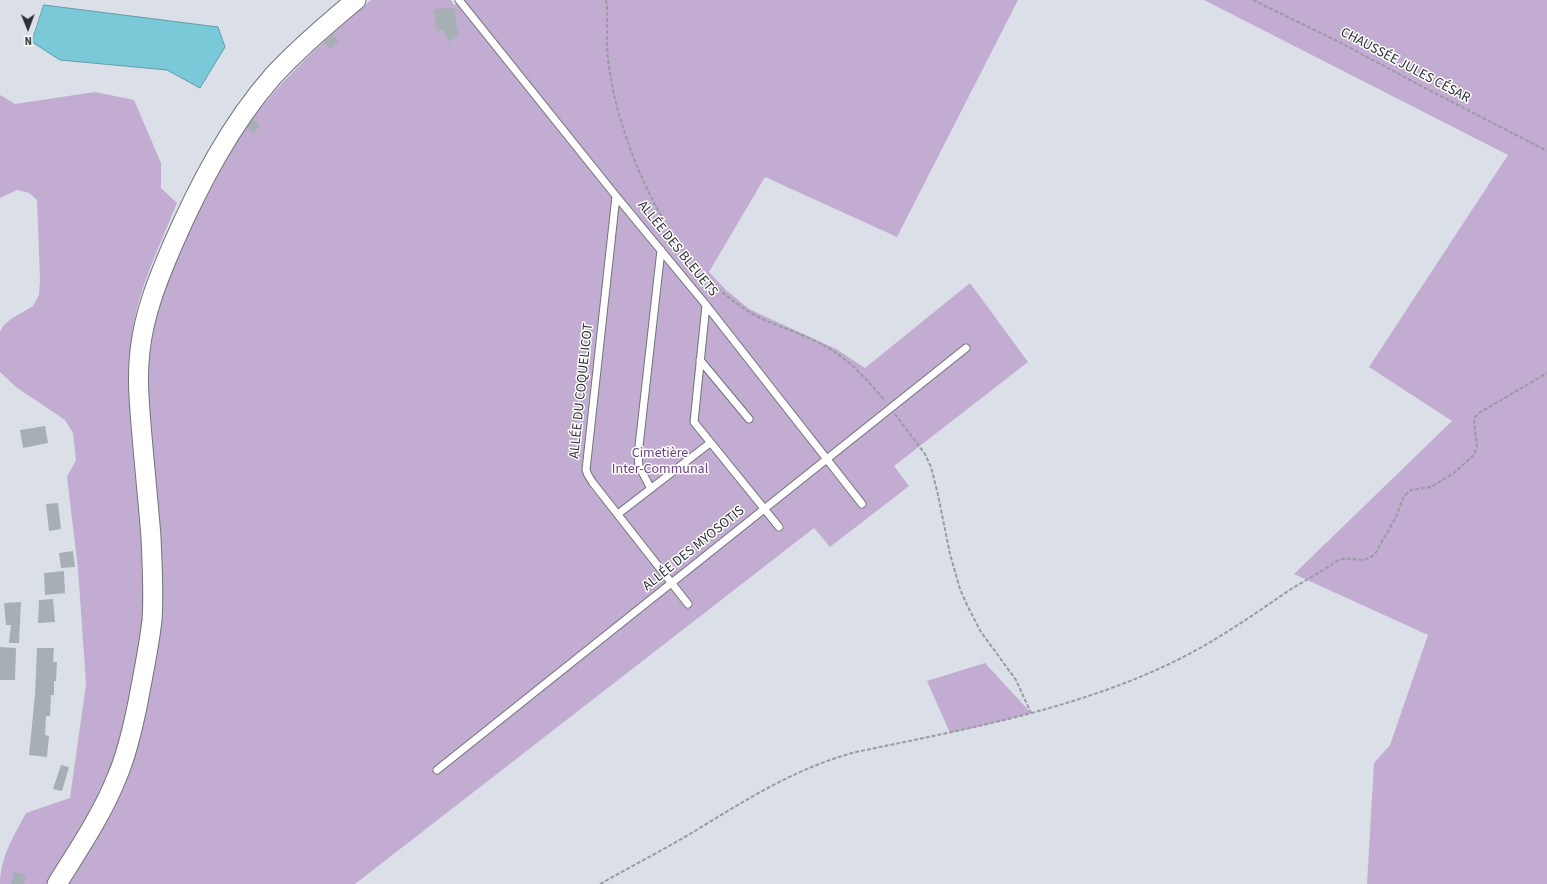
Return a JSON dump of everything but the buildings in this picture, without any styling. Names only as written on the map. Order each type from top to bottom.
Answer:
[{"type":"main road","points":[[57,884],[104,804],[118,776],[134,722],[144,672],[152,620],[153,575],[138,391],[139,354],[142,331],[148,306],[159,276],[183,221],[219,153],[236,126],[272,77],[356,0]]},
{"type":"lane","name":"ALLÉE DES BLEUETS","points":[[459,0],[616,196],[706,305],[862,504]]},
{"type":"lane","name":"ALLÉE DU COQUELICOT","points":[[616,196],[586,470],[592,483],[688,604]]},
{"type":"lane","points":[[652,489],[639,466],[638,455],[661,250]]},
{"type":"lane","points":[[706,305],[694,422],[779,527]]},
{"type":"lane","name":"ALLÉE DES MYOSOTIS","points":[[437,770],[966,348]]},
{"type":"lane","points":[[700,360],[749,419]]},
{"type":"lane","points":[[618,514],[710,443]]},
{"type":"path","points":[[606,0],[611,78],[620,118],[635,163],[672,235],[694,263],[740,306],[763,320],[819,343],[847,360],[870,382],[891,408],[925,454],[931,467],[950,554],[960,589],[967,605],[981,632],[1016,680],[1031,713]]},
{"type":"path","name":"CHAUSSÉE JULES CÉSAR","points":[[1253,0],[1341,43],[1427,90],[1547,151]]},
{"type":"path","points":[[600,884],[787,777],[813,766],[856,752],[977,727],[1098,693],[1167,665],[1220,636],[1337,561],[1347,558],[1363,560],[1370,558],[1375,554],[1396,517],[1404,496],[1411,490],[1431,487],[1454,473],[1474,456],[1477,446],[1474,422],[1475,417],[1479,412],[1547,373]]},
{"type":"green space","name":"Cimetière Inter-Communal","points":[[371,0],[451,0],[454,5],[461,0],[1018,0],[897,237],[765,177],[709,272],[726,290],[749,309],[836,349],[865,368],[970,283],[1028,362],[894,466],[909,486],[830,547],[814,528],[355,884],[66,884],[145,706],[144,363],[157,301],[196,208],[200,209],[228,157],[247,127],[275,92],[305,59]]},
{"type":"green space","points":[[1204,0],[1547,0],[1547,884],[1367,884],[1374,763],[1390,745],[1428,635],[1294,574],[1452,421],[1369,367],[1508,155]]},
{"type":"green space","points":[[95,92],[134,100],[161,163],[161,188],[177,203],[139,299],[131,346],[130,366],[142,524],[144,596],[137,671],[110,780],[48,884],[0,884],[2,865],[5,856],[12,838],[26,813],[70,798],[86,684],[78,569],[67,477],[76,460],[73,433],[65,420],[16,387],[0,372],[0,332],[3,326],[11,319],[33,306],[39,295],[40,279],[37,200],[29,193],[17,190],[0,198],[0,95],[15,104]]},
{"type":"green space","points":[[985,663],[1031,713],[950,733],[927,681]]},
{"type":"water","points":[[44,5],[218,27],[225,47],[200,88],[167,70],[60,60],[32,42]]}]
